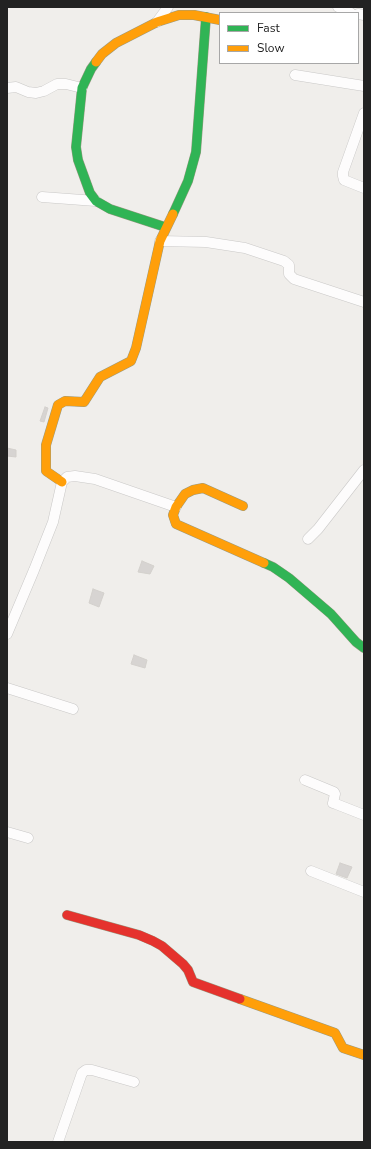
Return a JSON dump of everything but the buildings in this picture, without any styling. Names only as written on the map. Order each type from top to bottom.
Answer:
[{"type":"street","points":[[158,22],[168,7]]},
{"type":"street","points":[[336,9],[347,12]]},
{"type":"street","points":[[166,227],[110,209],[96,201],[90,193],[82,174],[76,147],[82,88],[91,69],[102,54],[116,43],[158,22],[178,15],[194,15],[219,20]]},
{"type":"street","points":[[62,482],[46,471],[46,445],[58,405],[65,401],[84,402],[100,377],[131,361],[136,348],[160,241],[188,182],[196,152],[206,18]]},
{"type":"street","points":[[295,75],[364,86]]},
{"type":"street","points":[[7,88],[16,87],[28,92],[36,92],[44,91],[57,84],[66,84],[82,88]]},
{"type":"street","points":[[364,113],[342,176],[344,180],[364,188]]},
{"type":"street","points":[[42,197],[96,201]]},
{"type":"street","points":[[160,241],[206,242],[245,248],[284,261],[288,265],[290,277],[294,279],[364,302]]},
{"type":"street","points":[[308,540],[364,470]]},
{"type":"street","points":[[7,634],[53,522],[62,482],[67,477],[85,476],[176,507]]},
{"type":"street","points":[[243,506],[203,488],[193,490],[185,494],[176,507],[173,516],[176,524],[247,554],[289,578],[331,614],[356,642],[364,648]]},
{"type":"street","points":[[7,688],[73,709]]},
{"type":"street","points":[[305,780],[334,792],[333,802],[336,804],[364,815]]},
{"type":"street","points":[[7,832],[28,838]]},
{"type":"street","points":[[311,871],[364,892]]},
{"type":"street","points":[[67,915],[139,935],[153,941],[162,946],[184,964],[193,982],[199,986],[335,1033],[343,1048],[364,1055]]},
{"type":"street","points":[[58,1142],[82,1073],[86,1070],[92,1070],[134,1082]]},
{"type":"traffic: fast","points":[[173,214],[188,181],[196,152],[206,17]]},
{"type":"traffic: fast","points":[[96,62],[82,88],[76,147],[78,160],[90,193],[96,201],[110,209],[165,227]]},
{"type":"traffic: fast","points":[[264,563],[273,567],[289,578],[331,614],[356,642],[364,648]]},
{"type":"traffic: slow","points":[[96,62],[102,54],[116,43],[157,22],[179,15],[194,15],[219,20]]},
{"type":"traffic: slow","points":[[62,482],[46,471],[46,445],[58,405],[65,401],[84,402],[100,377],[131,361],[136,348],[160,241],[173,214]]},
{"type":"traffic: slow","points":[[243,506],[203,488],[193,490],[185,494],[176,507],[173,515],[176,524],[264,563]]},
{"type":"traffic: slow","points":[[240,999],[335,1033],[343,1048],[364,1055]]},
{"type":"traffic: jam","points":[[67,915],[139,935],[153,941],[162,946],[183,964],[188,970],[193,982],[240,999]]}]
